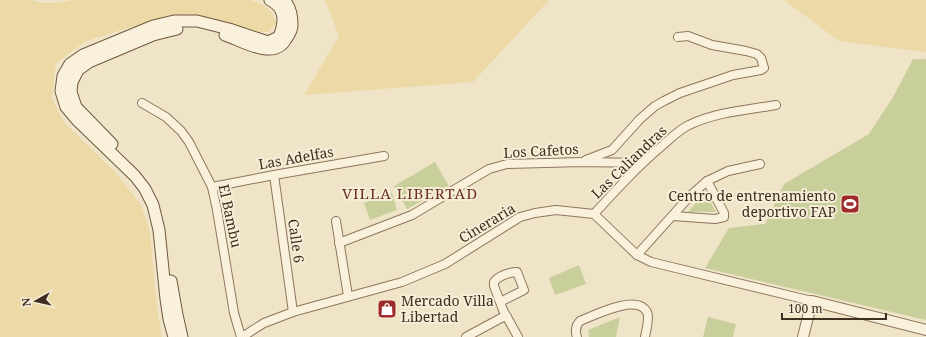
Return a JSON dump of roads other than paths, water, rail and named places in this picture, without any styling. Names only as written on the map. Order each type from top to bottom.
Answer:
[{"type":"main road","points":[[174,337],[169,319],[159,230],[153,205],[136,176],[76,120],[66,107],[61,91],[64,76],[70,64],[83,55],[147,29],[174,21],[197,21],[229,29],[268,42],[279,37],[284,26],[283,13],[277,3],[270,0]]},
{"type":"main road","points":[[182,337],[175,308],[165,230],[159,202],[150,185],[140,172],[76,107],[71,92],[72,82],[78,70],[89,62],[153,35],[173,29],[195,28],[227,36],[246,44],[270,50],[283,45],[292,30],[291,11],[284,0]]},
{"type":"street","points":[[582,162],[612,150],[640,119],[655,106],[664,101],[680,93],[764,68],[761,58],[757,54],[746,50],[712,45],[688,36],[678,37]]},
{"type":"street","name":"El Bambu","points":[[142,103],[166,117],[181,131],[189,142],[212,187],[234,313],[241,337]]},
{"type":"street","name":"Las Caliandras","points":[[594,214],[642,163],[672,136],[688,125],[705,118],[776,105]]},
{"type":"street","name":"Las Adelfas","points":[[212,187],[384,156]]},
{"type":"street","name":"Los Cafetos","points":[[339,243],[412,215],[489,169],[507,164],[582,162],[642,163]]},
{"type":"street","points":[[637,255],[690,196],[707,180],[728,171],[760,164]]},
{"type":"street","name":"Calle 6","points":[[274,175],[292,312]]},
{"type":"street","points":[[673,216],[715,219],[724,217],[724,213],[707,180]]},
{"type":"street","name":"Cineraria","points":[[241,337],[264,323],[292,312],[402,282],[444,264],[520,216],[556,210],[594,214]]},
{"type":"street","points":[[594,214],[637,255],[651,262],[926,330]]},
{"type":"street","points":[[336,221],[348,296]]},
{"type":"street","points":[[803,337],[812,301]]},
{"type":"street","points":[[500,302],[518,337]]},
{"type":"street","points":[[577,337],[576,324],[580,321],[620,306],[630,305],[640,307],[646,312],[648,317],[645,337]]},
{"type":"street","points":[[466,337],[503,317],[507,318]]},
{"type":"place","name":"Centro de entrenamiento deportivo FAP","points":[[850,204]]},
{"type":"place","name":"Mercado Villa Libertad","points":[[387,309]]},
{"type":"district","name":"VILLA LIBERTAD","points":[[410,194]]}]
